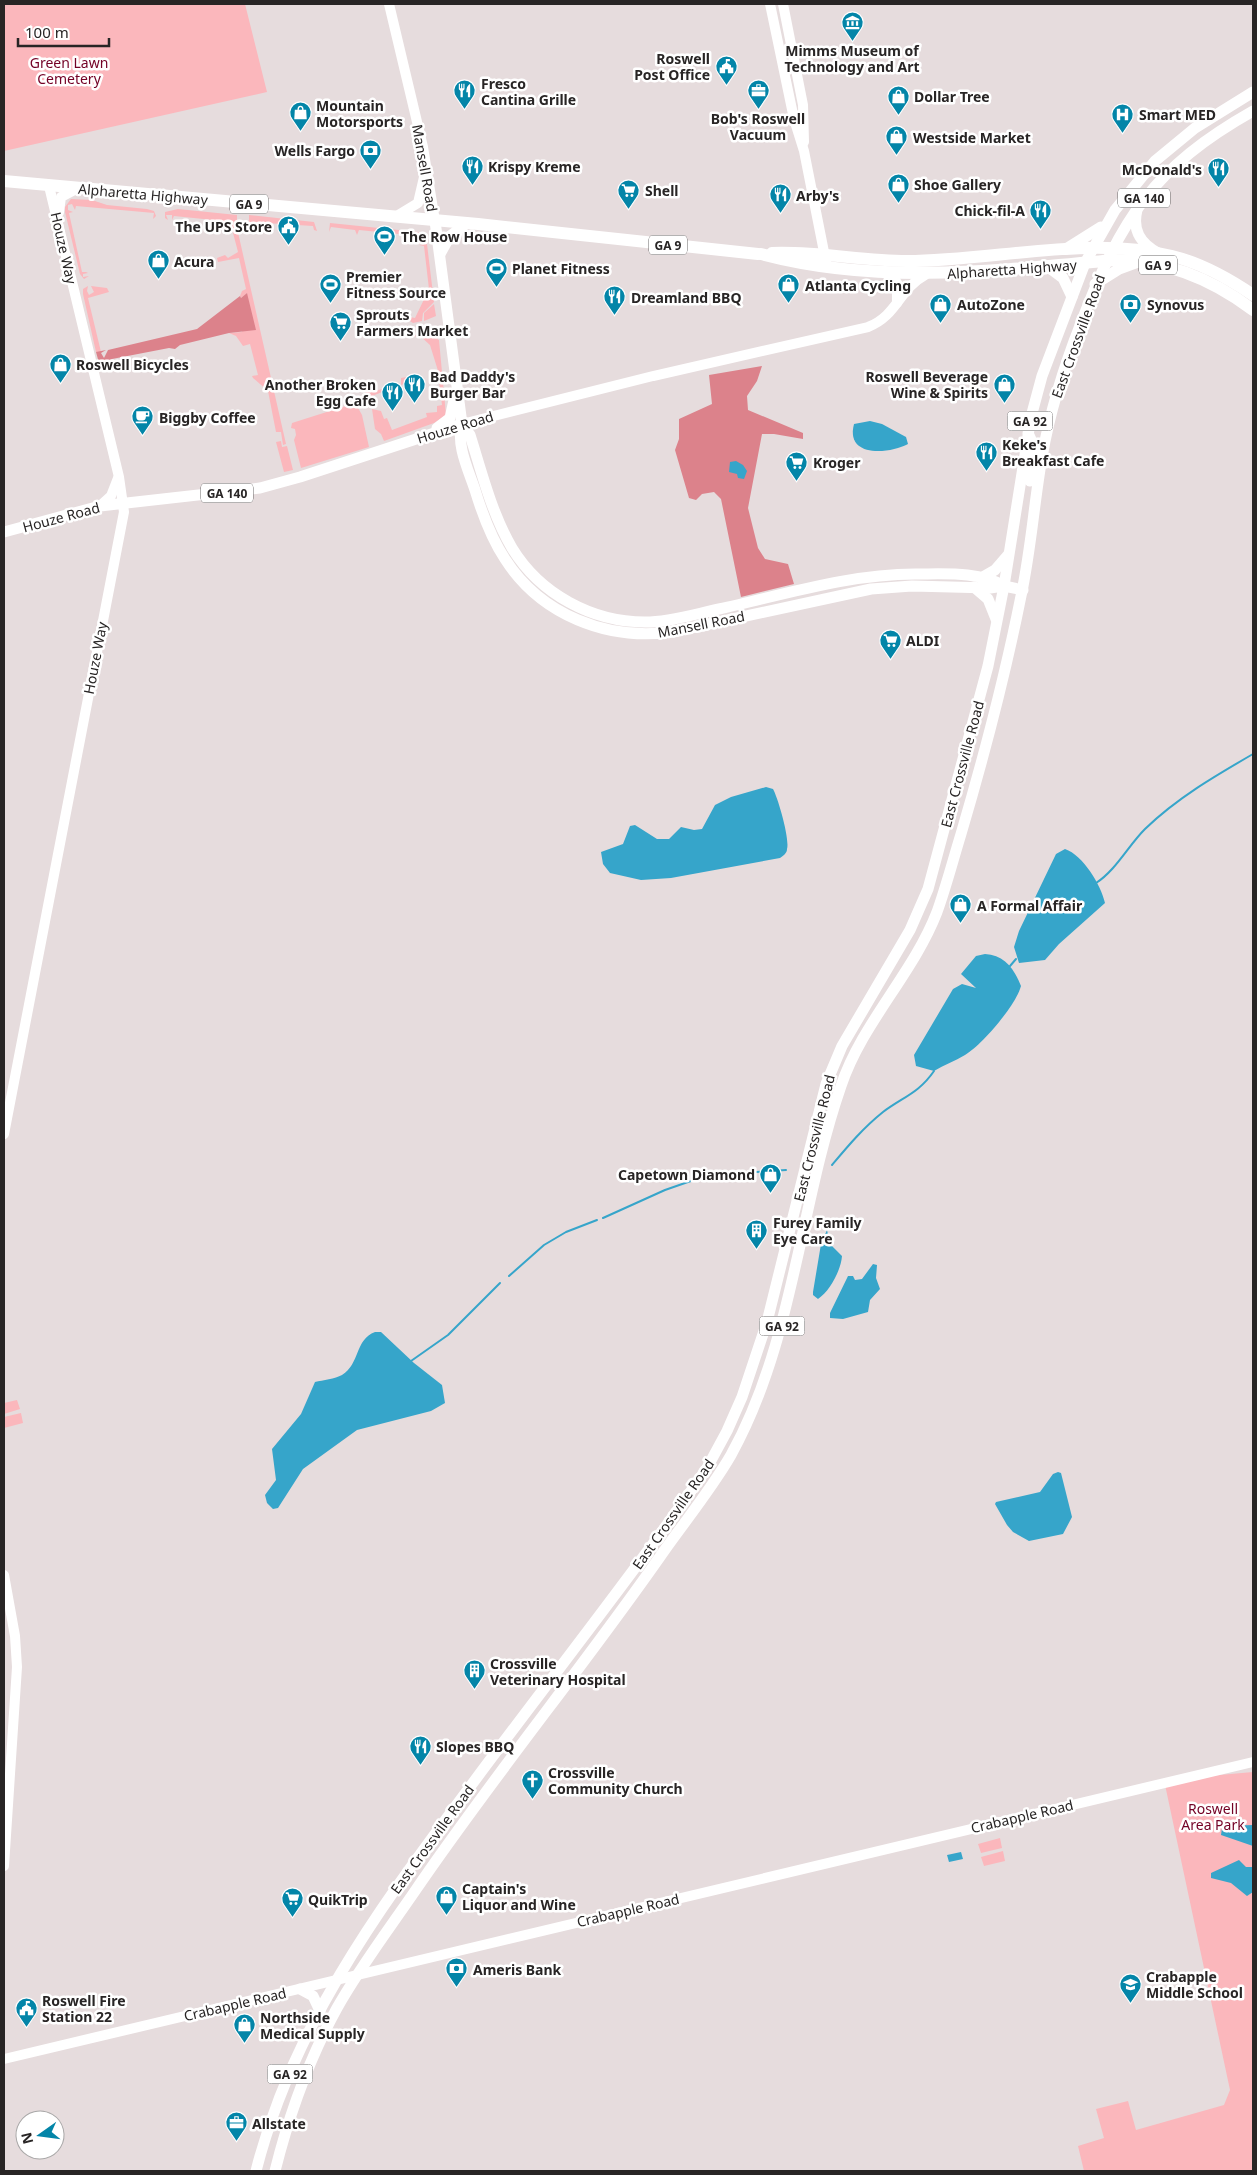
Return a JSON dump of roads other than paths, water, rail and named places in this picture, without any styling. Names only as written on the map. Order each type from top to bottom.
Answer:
[{"type":"highway","name":"Alpharetta Highway","points":[[4,181],[467,223],[759,254],[788,261],[907,261],[1112,248],[1158,253],[1206,268],[1251,303]]},
{"type":"highway","name":"Alpharetta Highway","points":[[825,261],[890,272],[925,274],[1105,261],[1139,262],[1167,267],[1195,276],[1251,303]]},
{"type":"main road","name":"GA 140","points":[[1064,250],[1106,223],[1133,185],[1168,150],[1195,128],[1253,92]]},
{"type":"main road","name":"GA 140","points":[[1105,261],[1137,207],[1166,174],[1191,151],[1217,132],[1253,111]]},
{"type":"main road","points":[[1137,207],[1136,232],[1144,243],[1158,253]]},
{"type":"main road","name":"Mansell Road","points":[[435,220],[456,391],[462,424],[459,436],[462,448],[491,535],[505,560],[521,580],[537,595],[563,613],[594,627],[616,632],[649,634],[672,632],[871,589],[977,582],[992,579],[1004,586],[1023,590]]},
{"type":"main road","points":[[440,258],[447,239],[467,223]]},
{"type":"main road","name":"GA 92","points":[[1084,263],[1106,223]]},
{"type":"main road","name":"East Crossville Road","points":[[358,1975],[447,1844],[624,1608],[729,1458],[756,1403],[781,1326],[818,1170],[841,1085],[855,1052],[926,936],[938,909],[976,782],[1023,590],[1032,522],[1051,410],[1066,364],[1105,261]]},
{"type":"main road","points":[[1095,284],[1119,269],[1139,262]]},
{"type":"main road","name":"East Crossville Road","points":[[334,1981],[424,1848],[686,1500],[707,1468],[727,1431],[742,1397],[766,1322],[826,1084],[842,1046],[910,930],[928,889],[983,684],[1004,586],[1028,433],[1042,376],[1084,263]]},
{"type":"main road","points":[[1047,266],[1064,278],[1072,297]]},
{"type":"main road","points":[[427,435],[450,418],[456,391]]},
{"type":"main road","name":"Mansell Road","points":[[462,424],[470,435],[503,531],[527,569],[552,592],[590,612],[619,620],[646,622],[669,620],[877,576],[930,574],[977,582]]},
{"type":"main road","name":"Houze Road","points":[[4,532],[100,506],[123,502],[260,488],[300,478],[462,424]]},
{"type":"main road","points":[[1028,433],[1034,446],[1028,503],[1032,522]]},
{"type":"main road","points":[[427,435],[454,440],[462,448]]},
{"type":"main road","points":[[997,620],[988,599],[977,582],[996,569],[1008,554]]},
{"type":"main road","points":[[616,632],[619,620]]},
{"type":"main road","name":"GA 92","points":[[275,2171],[282,2143],[310,2062],[338,2006],[358,1975]]},
{"type":"main road","name":"GA 92","points":[[256,2171],[284,2088],[334,1981]]},
{"type":"main road","points":[[300,1989],[313,1996],[320,2011]]},
{"type":"street","name":"Mansell Road","points":[[389,4],[426,164],[435,220]]},
{"type":"street","points":[[770,4],[794,119],[804,151],[825,261]]},
{"type":"street","points":[[783,4],[803,104],[804,151]]},
{"type":"street","points":[[395,217],[418,203],[426,164]]},
{"type":"street","name":"Houze Way","points":[[4,1134],[121,529],[123,502],[119,477],[49,186]]},
{"type":"street","points":[[59,231],[59,201],[65,194],[78,188]]},
{"type":"street","points":[[890,272],[897,283],[897,303]]},
{"type":"street","name":"Houze Road","points":[[462,424],[650,376],[862,329],[886,318],[910,285],[925,274]]},
{"type":"street","points":[[100,506],[111,496],[119,477]]},
{"type":"street","points":[[4,1575],[14,1629],[17,1667],[4,1866]]},
{"type":"street","name":"Crabapple Road","points":[[4,2059],[1253,1762]]},
{"type":"water","points":[[870,421],[882,424],[906,437],[908,444],[880,451],[862,448],[856,443],[853,435],[854,424]]},
{"type":"water","points":[[736,461],[743,465],[747,471],[744,479],[738,478],[737,474],[729,472],[730,462]]},
{"type":"water","points":[[766,787],[773,789],[785,828],[787,850],[780,858],[671,878],[641,880],[610,873],[603,864],[601,852],[623,844],[630,826],[635,825],[657,839],[669,839],[681,827],[694,830],[702,829],[715,805],[731,797]]},
{"type":"water","points":[[1065,849],[1072,852],[1085,864],[1100,888],[1105,903],[1059,944],[1045,960],[1019,963],[1014,947],[1019,931],[1056,854]]},
{"type":"water","points":[[985,954],[998,957],[1012,968],[1021,986],[1013,1003],[989,1034],[965,1055],[934,1071],[916,1066],[914,1055],[953,989],[962,984],[976,988],[961,974],[976,956]]},
{"type":"water","points":[[827,1230],[830,1244],[842,1256],[840,1267],[834,1280],[827,1291],[818,1299],[813,1295],[813,1292],[821,1244]]},
{"type":"water","points":[[873,1264],[877,1265],[876,1278],[880,1289],[870,1300],[868,1312],[843,1319],[830,1318],[830,1313],[848,1276],[853,1276],[855,1280],[862,1279]]},
{"type":"water","points":[[375,1332],[381,1332],[414,1363],[442,1385],[445,1403],[431,1411],[357,1430],[303,1469],[278,1508],[273,1509],[267,1503],[265,1495],[276,1480],[272,1449],[301,1414],[315,1382],[342,1375],[348,1370],[364,1340]]},
{"type":"water","points":[[1061,1473],[1072,1517],[1063,1534],[1029,1541],[1013,1532],[995,1504],[996,1502],[1040,1492],[1053,1474]]},
{"type":"water","points":[[1253,1825],[1253,1846],[1221,1835],[1222,1828],[1226,1826]]},
{"type":"water","points":[[961,1852],[963,1859],[949,1862],[947,1855]]},
{"type":"water","points":[[1239,1860],[1246,1867],[1253,1867],[1253,1892],[1247,1896],[1231,1883],[1211,1878],[1211,1873]]},
{"type":"waterway","points":[[1096,883],[1116,865],[1145,829],[1170,807],[1253,754]]},
{"type":"waterway","points":[[1010,966],[1016,959]]},
{"type":"waterway","points":[[832,1165],[869,1124],[883,1112],[917,1090],[934,1071]]},
{"type":"waterway","points":[[603,1218],[665,1190],[708,1175],[786,1170]]},
{"type":"waterway","points":[[509,1276],[544,1245],[566,1232],[597,1220]]},
{"type":"waterway","points":[[411,1361],[448,1335],[500,1283]]},
{"type":"place","name":"Mimms Museum of Technology and Art","points":[[852,41]]},
{"type":"place","name":"Roswell Post Office","points":[[726,85]]},
{"type":"place","name":"Bob's Roswell Vacuum","points":[[758,109]]},
{"type":"place","name":"Fresco Cantina Grille","points":[[465,110]]},
{"type":"place","name":"Dollar Tree","points":[[898,115]]},
{"type":"place","name":"Mountain Motorsports","points":[[300,132]]},
{"type":"place","name":"Smart MED","points":[[1123,133]]},
{"type":"place","name":"Westside Market","points":[[897,156]]},
{"type":"place","name":"Wells Fargo","points":[[371,169]]},
{"type":"place","name":"Krispy Kreme","points":[[472,185]]},
{"type":"place","name":"McDonald's","points":[[1218,188]]},
{"type":"place","name":"Shoe Gallery","points":[[898,203]]},
{"type":"place","name":"Shell","points":[[629,209]]},
{"type":"place","name":"Arby's","points":[[780,214]]},
{"type":"place","name":"Chick-fil-A","points":[[1041,229]]},
{"type":"place","name":"The UPS Store","points":[[288,245]]},
{"type":"place","name":"The Row House","points":[[385,255]]},
{"type":"place","name":"Acura","points":[[158,280]]},
{"type":"place","name":"Planet Fitness","points":[[496,287]]},
{"type":"place","name":"Premier Fitness Source","points":[[330,303]]},
{"type":"place","name":"Atlanta Cycling","points":[[789,304]]},
{"type":"place","name":"Dreamland BBQ","points":[[615,316]]},
{"type":"place","name":"AutoZone","points":[[941,323]]},
{"type":"place","name":"Synovus","points":[[1131,323]]},
{"type":"place","name":"Sprouts Farmers Market","points":[[340,341]]},
{"type":"place","name":"Roswell Bicycles","points":[[60,383]]},
{"type":"place","name":"Bad Daddy's Burger Bar","points":[[414,403]]},
{"type":"place","name":"Roswell Beverage Wine & Spirits","points":[[1004,403]]},
{"type":"place","name":"Another Broken Egg Cafe","points":[[392,411]]},
{"type":"place","name":"Biggby Coffee","points":[[143,436]]},
{"type":"place","name":"Keke's Breakfast Cafe","points":[[986,471]]},
{"type":"place","name":"Kroger","points":[[797,481]]},
{"type":"place","name":"ALDI","points":[[890,659]]},
{"type":"place","name":"A Formal Affair","points":[[961,924]]},
{"type":"place","name":"Capetown Diamond","points":[[771,1193]]},
{"type":"place","name":"Furey Family Eye Care","points":[[757,1249]]},
{"type":"place","name":"Crossville Veterinary Hospital","points":[[474,1690]]},
{"type":"place","name":"Slopes BBQ","points":[[420,1765]]},
{"type":"place","name":"Crossville Community Church","points":[[532,1799]]},
{"type":"place","name":"Captain's Liquor and Wine","points":[[446,1915]]},
{"type":"place","name":"QuikTrip","points":[[292,1918]]},
{"type":"place","name":"Ameris Bank","points":[[457,1988]]},
{"type":"place","name":"Crabapple Middle School","points":[[1130,2003]]},
{"type":"place","name":"Roswell Fire Station 22","points":[[26,2027]]},
{"type":"place","name":"Northside Medical Supply","points":[[244,2044]]},
{"type":"place","name":"Allstate","points":[[236,2142]]},
{"type":"park label","name":"Green Lawn Cemetery","points":[[69,70]]},
{"type":"park label","name":"Roswell Area Park","points":[[1213,1816]]}]
